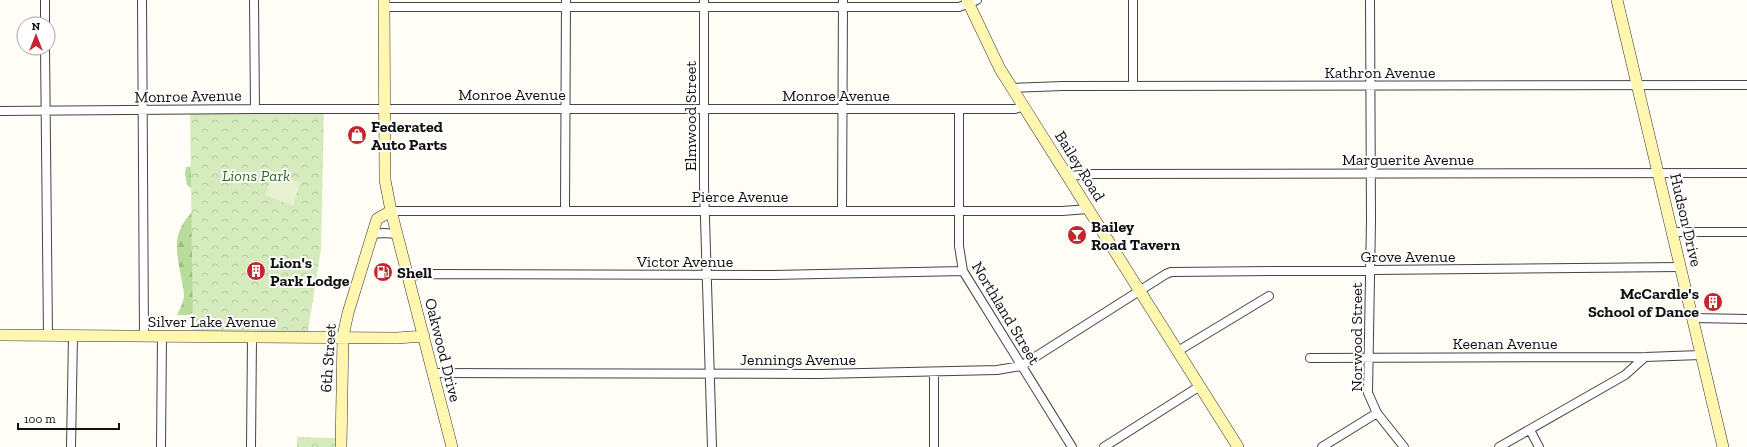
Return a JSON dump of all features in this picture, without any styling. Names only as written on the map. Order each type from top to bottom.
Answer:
[{"type":"street","points":[[45,0],[45,16]]},
{"type":"street","points":[[142,0],[144,337]]},
{"type":"street","points":[[254,0],[255,109]]},
{"type":"street","points":[[1133,0],[1133,86]]},
{"type":"street","name":"Norwood Street","points":[[1370,0],[1370,270],[1368,393],[1378,413],[1404,447]]},
{"type":"street","name":"Hudson Drive","points":[[1617,0],[1723,447]]},
{"type":"street","points":[[384,4],[704,3],[959,7],[971,1]]},
{"type":"street","name":"Bailey Road","points":[[971,1],[1000,69],[1238,447]]},
{"type":"street","points":[[565,210],[566,3]]},
{"type":"street","name":"Elmwood Street","points":[[704,3],[706,275],[712,447]]},
{"type":"street","name":"Oakwood Drive","points":[[384,4],[385,180],[391,211],[452,447]]},
{"type":"street","points":[[842,210],[843,4]]},
{"type":"street","points":[[45,56],[48,336]]},
{"type":"street","name":"Kathron Avenue","points":[[1012,88],[1133,86],[1747,85]]},
{"type":"street","name":"Monroe Avenue","points":[[0,111],[565,108],[1015,109],[1024,106]]},
{"type":"street","name":"Northland Street","points":[[959,109],[959,246],[963,271],[1072,447]]},
{"type":"street","name":"Marguerite Avenue","points":[[1068,176],[1094,174],[1747,173]]},
{"type":"street","name":"Pierce Avenue","points":[[391,211],[1062,211],[1088,209]]},
{"type":"street","name":"6th Street","points":[[341,447],[343,336],[348,313],[372,234],[378,219],[391,211]]},
{"type":"street","points":[[1673,232],[1747,232]]},
{"type":"street","points":[[372,234],[397,234]]},
{"type":"street","name":"Grove Avenue","points":[[1140,290],[1166,274],[1182,271],[1681,267]]},
{"type":"street","name":"Victor Avenue","points":[[408,276],[429,274],[857,274],[963,271]]},
{"type":"street","name":"Jennings Avenue","points":[[433,373],[819,374],[997,370],[1021,366],[1140,290]]},
{"type":"street","points":[[1178,351],[1268,296]]},
{"type":"street","points":[[1693,318],[1747,319]]},
{"type":"street","name":"Silver Lake Avenue","points":[[0,335],[144,337],[343,336],[397,338],[424,336]]},
{"type":"street","points":[[71,447],[73,336]]},
{"type":"street","points":[[161,447],[162,336]]},
{"type":"street","points":[[251,447],[252,337]]},
{"type":"street","name":"Keenan Avenue","points":[[1310,358],[1645,357],[1701,355]]},
{"type":"street","points":[[1499,447],[1625,375],[1645,357]]},
{"type":"street","points":[[934,372],[934,447]]},
{"type":"street","points":[[1104,447],[1200,386]]},
{"type":"street","points":[[1322,447],[1378,413]]},
{"type":"street","points":[[1530,430],[1539,447]]},
{"type":"green space","name":"Lions Park","points":[[324,109],[321,249],[307,337],[193,336],[190,110]]},
{"type":"green space","points":[[197,166],[200,308],[189,315],[177,315],[183,303],[184,295],[177,256],[177,239],[183,224],[197,207],[197,193],[187,185],[185,174],[186,167]]},
{"type":"green space","points":[[273,173],[300,183],[293,206],[265,195]]},
{"type":"green space","points":[[297,437],[336,438],[336,447],[297,447]]},
{"type":"place","name":"Federated Auto Parts","points":[[357,135]]},
{"type":"place","name":"Bailey Road Tavern","points":[[1077,235]]},
{"type":"place","name":"Lion's Park Lodge","points":[[256,271]]},
{"type":"place","name":"Shell","points":[[383,272]]},
{"type":"place","name":"McCardle's School of Dance","points":[[1713,302]]}]
